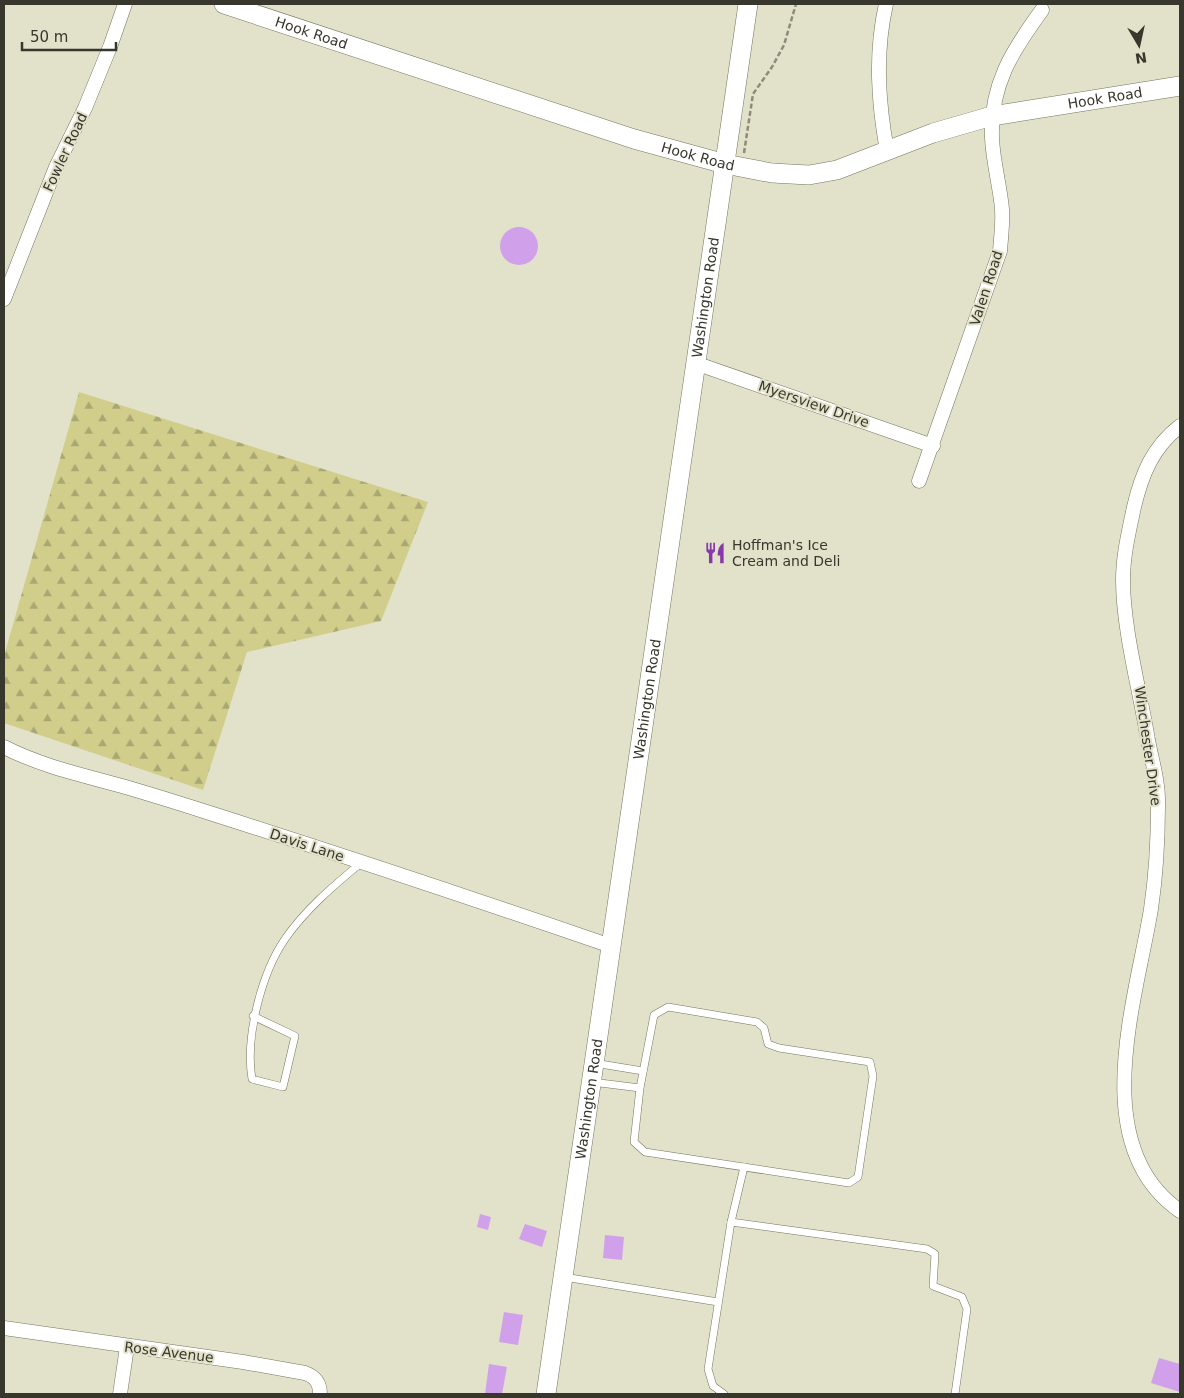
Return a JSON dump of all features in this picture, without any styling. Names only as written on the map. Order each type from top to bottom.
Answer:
[{"type":"main road","name":"Hook Road","points":[[224,4],[634,139],[733,165],[795,175],[824,173],[851,166],[887,150],[934,133],[992,116],[1180,86]]},
{"type":"main road","name":"Washington Road","points":[[546,1394],[695,363],[733,165],[748,4]]},
{"type":"street","name":"Fowler Road","points":[[4,299],[56,167],[92,91],[125,4]]},
{"type":"street","points":[[886,4],[879,49],[878,78],[881,116],[887,150]]},
{"type":"street","name":"Valen Road","points":[[920,482],[1000,251],[1002,212],[992,139],[992,116],[1004,70],[1011,53],[1042,10]]},
{"type":"street","name":"Myersview Drive","points":[[695,363],[933,446]]},
{"type":"street","name":"Winchester Drive","points":[[1180,426],[1166,437],[1154,452],[1144,471],[1126,540],[1123,582],[1129,634],[1158,802],[1152,904],[1128,1027],[1125,1071],[1127,1117],[1133,1150],[1147,1178],[1158,1193],[1180,1211]]},
{"type":"street","name":"Davis Lane","points":[[4,747],[21,756],[84,777],[191,807],[611,946]]},
{"type":"street","name":"Rose Avenue","points":[[4,1328],[243,1362],[305,1373],[313,1376],[318,1381],[320,1394]]},
{"type":"street","points":[[120,1394],[127,1347]]},
{"type":"lane","points":[[253,1016],[295,1036],[283,1087],[252,1079],[249,1061],[253,1016],[271,966],[284,940],[327,891],[361,863]]},
{"type":"lane","points":[[668,1007],[757,1022],[764,1028],[768,1044],[778,1048],[870,1062],[873,1076],[858,1177],[849,1184],[645,1152],[634,1142],[643,1071],[654,1015],[668,1007]]},
{"type":"lane","points":[[594,1063],[643,1071]]},
{"type":"lane","points":[[591,1082],[640,1088]]},
{"type":"lane","points":[[724,1394],[713,1386],[708,1369],[731,1222],[744,1167]]},
{"type":"lane","points":[[731,1222],[926,1249],[935,1254],[934,1286],[962,1296],[967,1309],[955,1394]]},
{"type":"lane","points":[[563,1277],[718,1302]]},
{"type":"path","points":[[733,165],[753,94],[772,68],[784,45],[796,4]]},
{"type":"green space","points":[[79,392],[428,502],[381,621],[247,652],[203,790],[4,723],[4,656]]},
{"type":"building","points":[[519,227],[532,233],[538,246],[532,259],[519,265],[506,259],[500,246],[506,233]]},
{"type":"building","points":[[480,1214],[491,1217],[488,1230],[477,1227]]},
{"type":"building","points":[[525,1224],[547,1231],[542,1247],[519,1239]]},
{"type":"building","points":[[605,1235],[624,1237],[622,1260],[603,1258]]},
{"type":"building","points":[[504,1312],[523,1315],[518,1345],[499,1342]]},
{"type":"building","points":[[1159,1358],[1180,1364],[1180,1392],[1151,1383]]},
{"type":"building","points":[[489,1364],[507,1367],[502,1394],[485,1394]]},
{"type":"place","name":"Hoffman's Ice Cream and Deli","points":[[715,553]]}]
